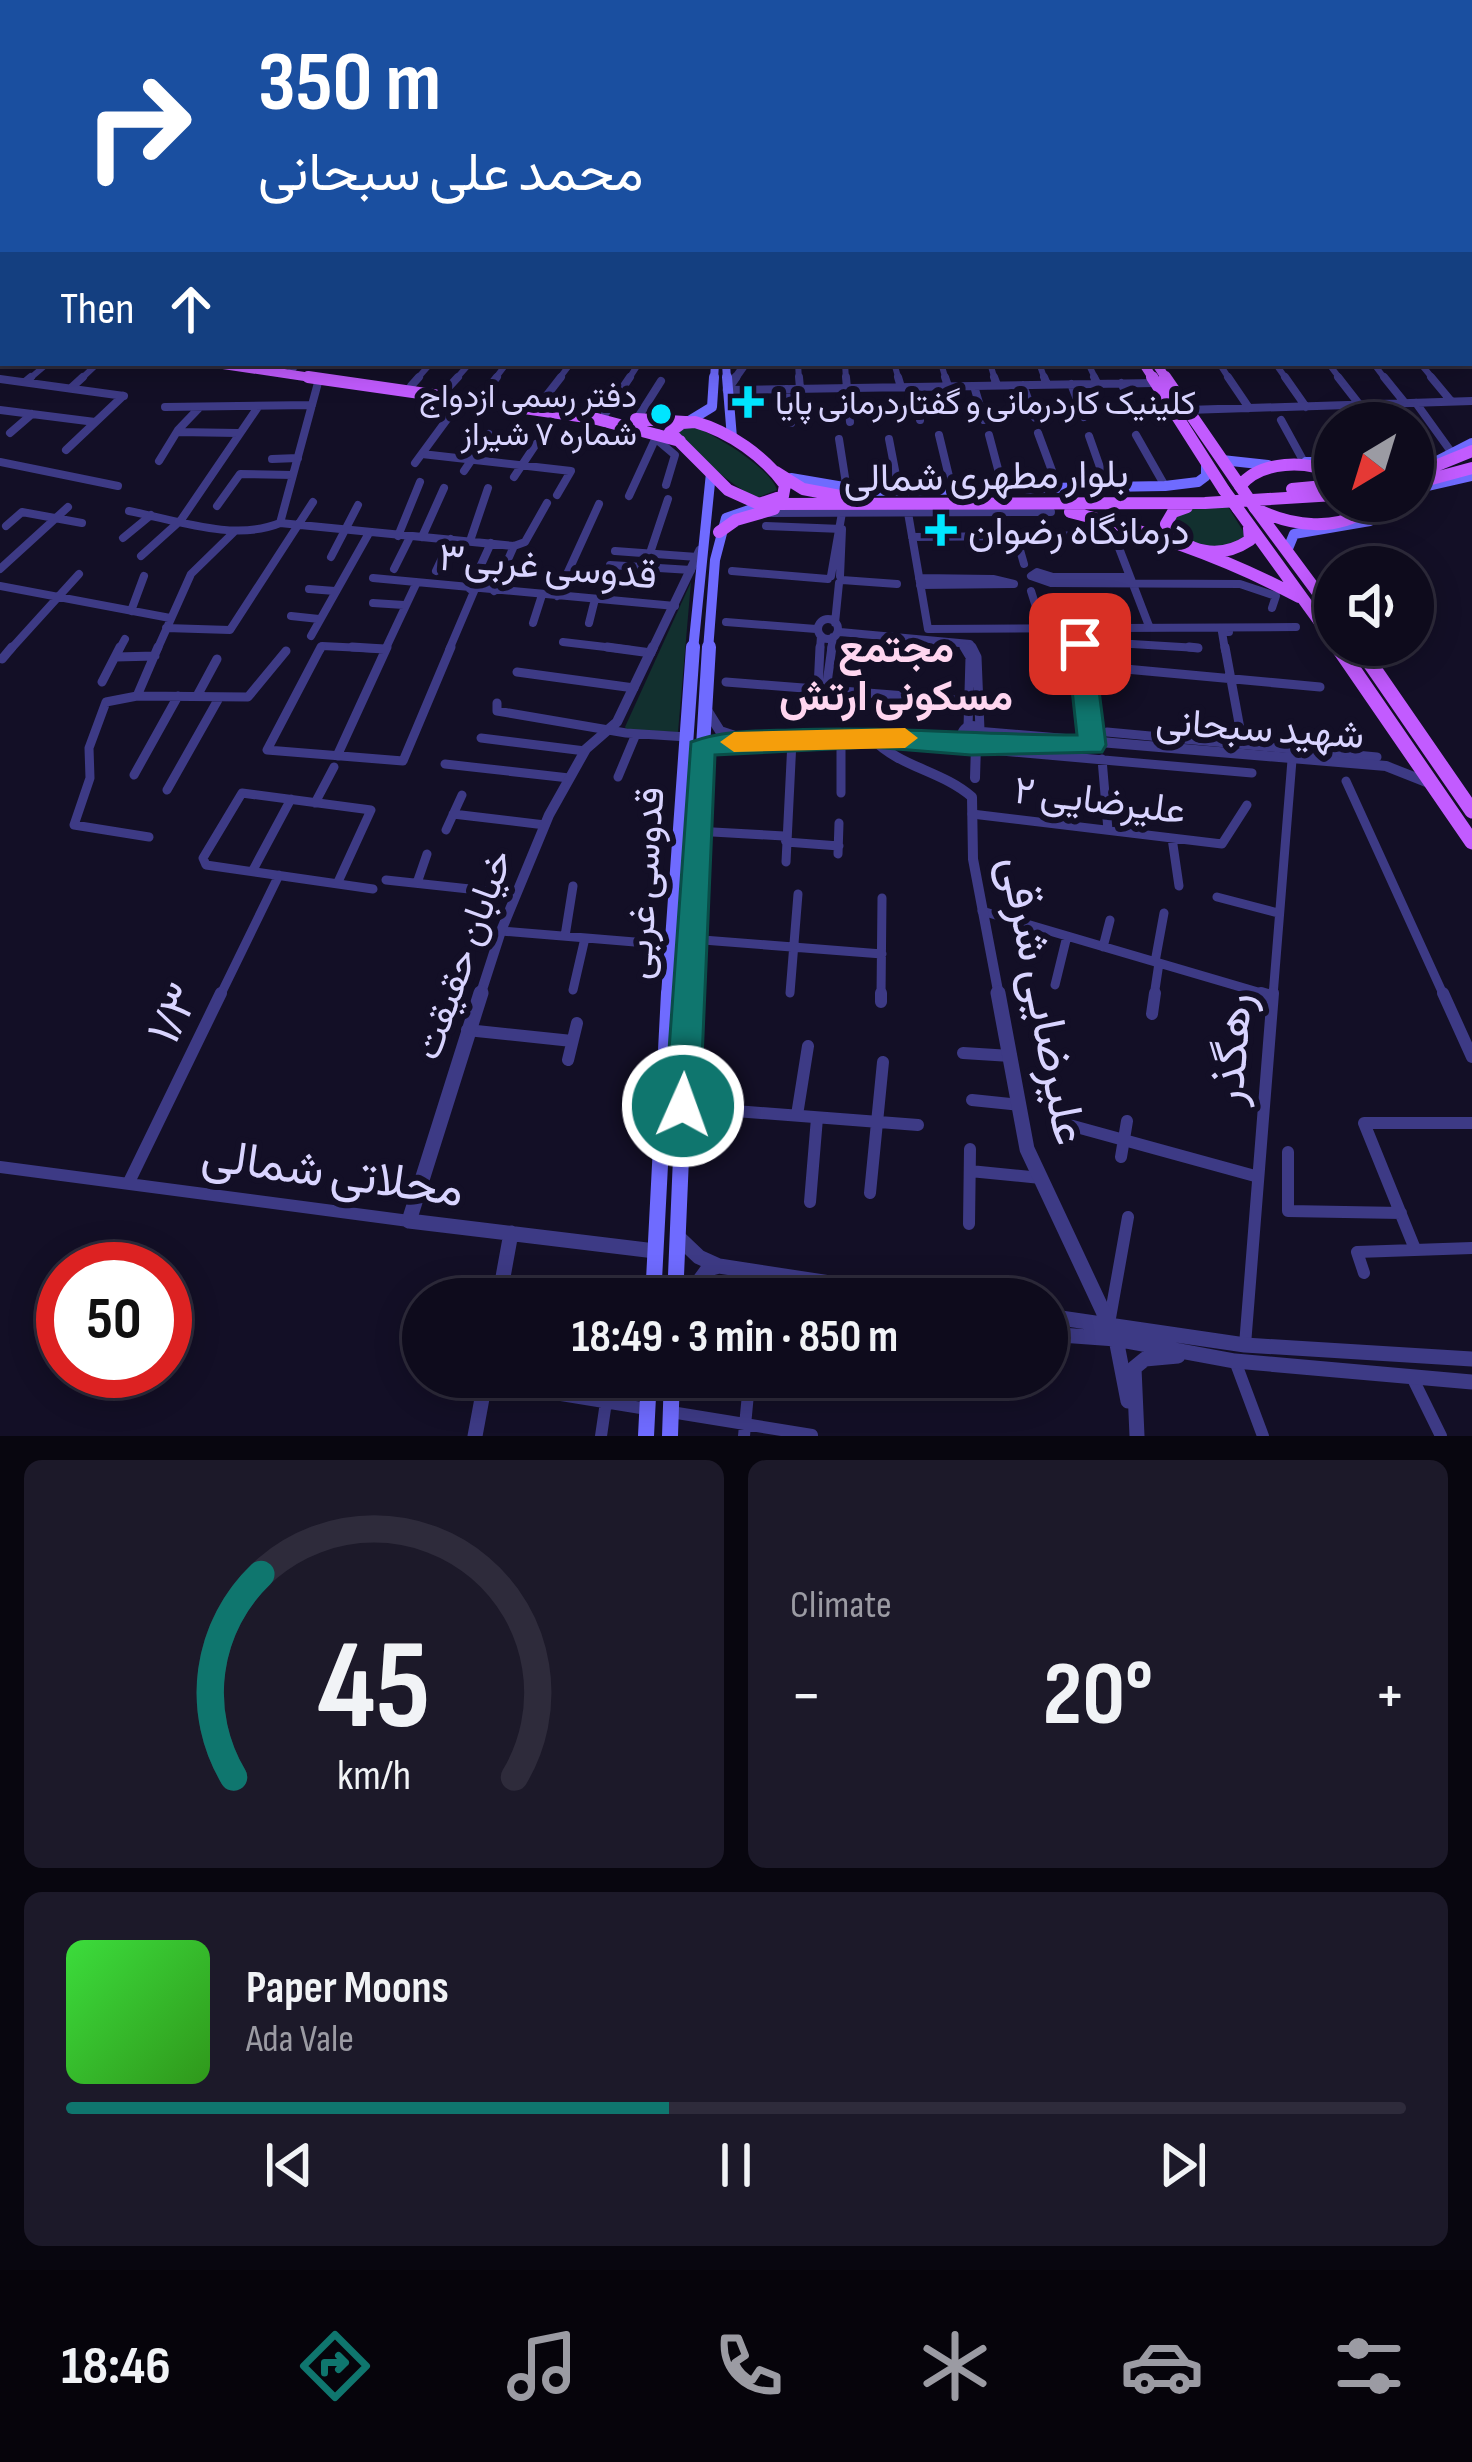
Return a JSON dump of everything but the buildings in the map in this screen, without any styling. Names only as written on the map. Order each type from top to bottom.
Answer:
[{"type":"main road","points":[[233,366],[640,422]]},
{"type":"main road","points":[[289,366],[605,414],[640,422],[657,436],[680,441]]},
{"type":"main road","points":[[715,366],[712,418],[728,414]]},
{"type":"main road","points":[[726,366],[732,438]]},
{"type":"main road","points":[[1145,366],[1206,464],[1314,613]]},
{"type":"main road","points":[[1158,366],[1314,588]]},
{"type":"main road","points":[[711,410],[670,432],[735,494],[762,508]]},
{"type":"main road","name":"بلوار مطهری شمالی","points":[[640,422],[712,425],[795,486],[843,510],[1314,496]]},
{"type":"main road","points":[[1434,462],[1471,446]]},
{"type":"main road","points":[[1434,472],[1471,446]]},
{"type":"main road","points":[[1222,460],[1246,466],[1314,462]]},
{"type":"main road","points":[[776,472],[847,490],[1107,488],[1198,482],[1206,476],[1206,464]]},
{"type":"main road","points":[[1240,486],[1245,476],[1257,470],[1314,466]]},
{"type":"main road","points":[[723,525],[785,492],[776,472]]},
{"type":"main road","name":"قدوسی غربی","points":[[676,1278],[689,939],[687,737],[699,553],[711,473]]},
{"type":"main road","points":[[1434,480],[1471,475]]},
{"type":"main road","name":"بلوار مطهری شمالی","points":[[762,508],[826,501],[1190,496],[1314,485]]},
{"type":"main road","points":[[1205,503],[1178,509],[1167,519],[1180,542],[1205,551],[1232,552],[1250,540],[1248,524]]},
{"type":"main road","points":[[707,513],[724,504],[729,509],[723,525]]},
{"type":"main road","points":[[1005,506],[1105,518],[1274,582],[1299,597]]},
{"type":"main road","points":[[1255,508],[1276,520],[1318,522]]},
{"type":"main road","points":[[1287,551],[1294,535],[1360,522]]},
{"type":"main road","name":"قدوسی غربی","points":[[654,1278],[671,945],[686,849],[694,831],[723,525]]},
{"type":"main road","points":[[1358,666],[1472,842]]},
{"type":"main road","points":[[1361,666],[1472,811]]},
{"type":"main road","points":[[667,1023],[686,1023]]},
{"type":"main road","points":[[646,1436],[648,1398]]},
{"type":"main road","points":[[670,1436],[671,1398]]},
{"type":"street","points":[[25,382],[44,366]]},
{"type":"street","points":[[52,399],[94,366]]},
{"type":"street","points":[[411,386],[428,366]]},
{"type":"street","points":[[445,391],[467,366]]},
{"type":"street","points":[[482,396],[505,366]]},
{"type":"street","points":[[540,404],[569,366]]},
{"type":"street","points":[[605,414],[637,366]]},
{"type":"street","points":[[727,390],[744,366]]},
{"type":"street","points":[[798,366],[800,388]]},
{"type":"street","points":[[845,366],[850,422]]},
{"type":"street","points":[[895,366],[901,387]]},
{"type":"street","points":[[942,366],[948,386]]},
{"type":"street","points":[[991,366],[997,385]]},
{"type":"street","points":[[1041,366],[1047,384]]},
{"type":"street","points":[[1089,366],[1097,383]]},
{"type":"street","points":[[1221,366],[1249,408]]},
{"type":"street","points":[[1330,366],[1357,402]]},
{"type":"street","points":[[1375,366],[1404,402]]},
{"type":"street","points":[[1423,366],[1452,401]]},
{"type":"street","points":[[1278,367],[1306,406]]},
{"type":"street","points":[[0,379],[124,396],[66,450]]},
{"type":"street","points":[[280,523],[319,379]]},
{"type":"street","points":[[640,422],[661,381]]},
{"type":"street","points":[[1120,383],[1137,415]]},
{"type":"street","points":[[727,390],[1154,383]]},
{"type":"street","points":[[1071,384],[1084,417]]},
{"type":"street","points":[[1023,385],[1035,418]]},
{"type":"street","points":[[974,386],[984,420]]},
{"type":"street","points":[[915,387],[920,420]]},
{"type":"street","points":[[786,388],[791,423]]},
{"type":"street","points":[[462,399],[418,459],[571,471],[557,495]]},
{"type":"street","points":[[1434,402],[1472,400]]},
{"type":"street","points":[[165,406],[312,405]]},
{"type":"street","points":[[1187,410],[1314,406]]},
{"type":"street","points":[[159,461],[200,407]]},
{"type":"street","points":[[141,556],[183,515],[258,407]]},
{"type":"street","points":[[0,410],[94,422]]},
{"type":"street","points":[[10,434],[32,414]]},
{"type":"street","points":[[1281,420],[1304,462]]},
{"type":"street","points":[[1434,429],[1452,453]]},
{"type":"street","points":[[177,433],[238,433]]},
{"type":"street","points":[[1038,433],[1058,488]]},
{"type":"street","points":[[464,472],[489,434]]},
{"type":"street","points":[[939,434],[952,489]]},
{"type":"street","points":[[989,435],[1003,488]]},
{"type":"street","points":[[1136,435],[1165,486]]},
{"type":"street","points":[[629,496],[657,436],[675,453],[666,485]]},
{"type":"street","points":[[1089,436],[1107,488]]},
{"type":"street","points":[[839,439],[847,490]]},
{"type":"street","points":[[889,439],[899,491]]},
{"type":"street","points":[[514,477],[536,444]]},
{"type":"street","points":[[272,459],[298,458]]},
{"type":"street","points":[[0,462],[118,486]]},
{"type":"street","points":[[217,506],[240,474],[293,475]]},
{"type":"street","points":[[398,536],[420,482]]},
{"type":"street","points":[[422,537],[444,488]]},
{"type":"street","points":[[470,541],[488,488]]},
{"type":"street","points":[[650,553],[668,500]]},
{"type":"street","points":[[0,586],[131,611],[168,623],[230,630],[313,502]]},
{"type":"street","points":[[129,511],[183,515],[234,532],[280,523],[514,546],[525,542],[547,503]]},
{"type":"street","points":[[556,596],[599,504]]},
{"type":"street","points":[[331,556],[358,505]]},
{"type":"street","points":[[0,569],[68,507]]},
{"type":"street","points":[[762,508],[843,510],[822,689]]},
{"type":"street","points":[[1051,512],[907,510],[928,629],[1298,629],[1222,632],[1243,745]]},
{"type":"street","points":[[6,526],[22,512],[82,523]]},
{"type":"street","points":[[123,538],[151,515]]},
{"type":"street","points":[[766,526],[842,529]]},
{"type":"street","points":[[137,696],[197,565],[234,532]]},
{"type":"street","points":[[310,636],[369,533]]},
{"type":"street","points":[[1016,536],[1024,564]]},
{"type":"street","points":[[912,537],[1114,536],[1148,626]]},
{"type":"street","points":[[394,569],[410,537]]},
{"type":"street","points":[[436,571],[451,539]]},
{"type":"street","points":[[384,649],[322,646],[267,750],[335,761],[401,762],[491,543]]},
{"type":"street","points":[[494,591],[514,546]]},
{"type":"street","points":[[615,551],[699,553]]},
{"type":"street","name":"خیابان حقیقت","points":[[409,1221],[467,1030],[545,824],[585,751],[611,727],[634,688],[699,553]]},
{"type":"street","points":[[610,565],[692,570]]},
{"type":"street","points":[[732,571],[897,584]]},
{"type":"street","points":[[1130,580],[1051,584],[1031,576],[1037,572],[1053,577],[1240,584],[1276,596],[1272,608]]},
{"type":"street","points":[[2,659],[79,574]]},
{"type":"street","points":[[131,611],[145,576]]},
{"type":"street","name":"قدوسی غربی۳","points":[[373,578],[675,606]]},
{"type":"street","points":[[993,579],[1015,584],[919,581],[993,579]]},
{"type":"street","points":[[315,803],[416,584]]},
{"type":"street","points":[[623,602],[628,585]]},
{"type":"street","points":[[309,589],[335,591]]},
{"type":"street","points":[[1252,601],[1256,589]]},
{"type":"street","points":[[1031,591],[1042,626]]},
{"type":"street","points":[[533,623],[542,595]]},
{"type":"street","points":[[589,623],[595,599]]},
{"type":"street","points":[[373,602],[404,605]]},
{"type":"street","points":[[291,616],[320,619]]},
{"type":"street","points":[[727,622],[947,641],[969,651],[974,667],[975,778]]},
{"type":"street","points":[[1092,745],[1080,644],[1089,638],[1198,648]]},
{"type":"street","points":[[102,682],[125,639]]},
{"type":"street","points":[[563,642],[652,653]]},
{"type":"street","points":[[0,646],[12,648]]},
{"type":"street","points":[[149,837],[74,825],[90,778],[89,748],[108,700],[252,696],[286,651]]},
{"type":"street","points":[[116,656],[155,656]]},
{"type":"street","points":[[197,696],[217,659]]},
{"type":"street","points":[[1082,665],[1320,687]]},
{"type":"street","points":[[1085,689],[1116,669]]},
{"type":"street","points":[[517,672],[634,688]]},
{"type":"street","points":[[726,682],[957,700]]},
{"type":"street","points":[[134,776],[178,696]]},
{"type":"street","points":[[167,790],[219,698]]},
{"type":"street","points":[[497,703],[497,711],[636,734],[687,737]]},
{"type":"street","points":[[704,704],[727,735],[776,741]]},
{"type":"street","points":[[1107,732],[1402,764],[1412,755]]},
{"type":"street","points":[[619,777],[636,734]]},
{"type":"street","name":"شهید سبحانی","points":[[776,741],[973,736],[1292,760],[1382,761]]},
{"type":"street","name":"علیرضایی شرقی","points":[[872,737],[899,764],[962,786],[972,797],[982,911],[1027,1149],[1113,1332],[1136,1436]]},
{"type":"street","points":[[481,738],[585,751]]},
{"type":"street","points":[[841,740],[842,793]]},
{"type":"street","points":[[701,749],[719,742],[776,741]]},
{"type":"street","points":[[786,862],[792,741]]},
{"type":"street","points":[[1001,751],[1252,773]]},
{"type":"street","points":[[1102,759],[1108,830]]},
{"type":"street","name":"رهگذر","points":[[1245,1345],[1292,760]]},
{"type":"street","points":[[1382,761],[1432,784]]},
{"type":"street","points":[[445,764],[569,778]]},
{"type":"street","points":[[1346,781],[1472,1057]]},
{"type":"street","points":[[338,882],[371,810],[242,793],[202,858],[206,865],[374,889]]},
{"type":"street","points":[[446,830],[462,795]]},
{"type":"street","points":[[253,870],[291,800]]},
{"type":"street","name":"۲ علیرضایی","points":[[972,814],[1222,844],[1246,805]]},
{"type":"street","points":[[453,814],[545,824]]},
{"type":"street","points":[[786,842],[838,850],[839,823]]},
{"type":"street","points":[[694,831],[784,836],[786,842]]},
{"type":"street","points":[[1172,838],[1179,886]]},
{"type":"street","points":[[417,883],[427,854]]},
{"type":"street","name":"۱/۳","points":[[129,1183],[279,875]]},
{"type":"street","points":[[386,880],[516,895]]},
{"type":"street","points":[[565,936],[573,886]]},
{"type":"street","points":[[790,993],[798,894]]},
{"type":"street","points":[[1217,897],[1278,914]]},
{"type":"street","points":[[881,1002],[882,898]]},
{"type":"street","points":[[982,911],[1271,996]]},
{"type":"street","points":[[1152,1014],[1164,914]]},
{"type":"street","points":[[1103,947],[1110,920]]},
{"type":"street","points":[[501,931],[671,945]]},
{"type":"street","points":[[1055,985],[1067,936]]},
{"type":"street","points":[[573,990],[585,938]]},
{"type":"street","points":[[689,939],[882,954]]},
{"type":"street","points":[[568,1060],[577,1023]]},
{"type":"street","points":[[467,1030],[572,1041]]},
{"type":"street","points":[[797,1115],[808,1046]]},
{"type":"street","points":[[963,1054],[1012,1057]]},
{"type":"street","points":[[870,1192],[883,1062]]},
{"type":"street","points":[[972,1100],[1020,1105]]},
{"type":"street","points":[[683,1106],[918,1125]]},
{"type":"street","points":[[810,1202],[817,1118]]},
{"type":"street","points":[[1121,1157],[1127,1121]]},
{"type":"street","points":[[1415,1250],[1364,1123],[1472,1123]]},
{"type":"street","points":[[1062,1124],[1256,1176]]},
{"type":"street","points":[[969,1224],[970,1149]]},
{"type":"street","points":[[1288,1152],[1288,1210],[1401,1213]]},
{"type":"street","name":"محلاتی شمالی","points":[[0,1167],[656,1250]]},
{"type":"street","points":[[970,1171],[1041,1178]]},
{"type":"street","points":[[1113,1332],[1128,1217]]},
{"type":"street","points":[[503,1278],[511,1233]]},
{"type":"street","points":[[678,1237],[699,1257],[719,1266],[798,1278]]},
{"type":"street","points":[[1364,1273],[1357,1252],[1472,1249]]},
{"type":"street","points":[[701,1278],[708,1269],[719,1266]]},
{"type":"street","points":[[1068,1321],[1190,1354],[1235,1361],[1472,1382]]},
{"type":"street","points":[[1068,1333],[1113,1332],[1472,1359]]},
{"type":"street","points":[[1136,1436],[1132,1374],[1138,1362],[1190,1354]]},
{"type":"street","points":[[1235,1361],[1263,1436]]},
{"type":"street","points":[[1413,1378],[1441,1436]]},
{"type":"street","points":[[475,1436],[487,1398]]},
{"type":"street","points":[[589,1398],[647,1408]]},
{"type":"street","points":[[601,1436],[612,1398]]},
{"type":"street","points":[[744,1430],[748,1398]]},
{"type":"street","points":[[671,1412],[744,1430],[812,1436]]},
{"type":"green space","points":[[693,426],[754,462],[777,490],[756,498],[724,476],[677,430]]},
{"type":"green space","points":[[1227,505],[1245,534],[1245,540],[1234,545],[1206,546],[1172,524],[1174,517],[1193,509]]},
{"type":"green space","points":[[691,582],[678,732],[627,730],[625,727]]},
{"type":"slow traffic","points":[[734,742],[905,738]]},
{"type":"place","name":"کلینیک کاردرمانی و گفتاردرمانی پایا","points":[[748,402]]},
{"type":"place","name":"دفتر رسمی ازدواج شماره ۷ شیراز","points":[[661,414]]},
{"type":"place","name":"درمانگاه رضوان","points":[[941,530]]},
{"type":"district","name":"مجتمع مسکونی ارتش","points":[[896,671]]},
{"type":"route","points":[[683,1106],[701,749],[719,742],[872,737],[971,745],[1092,745],[1080,644]]}]
